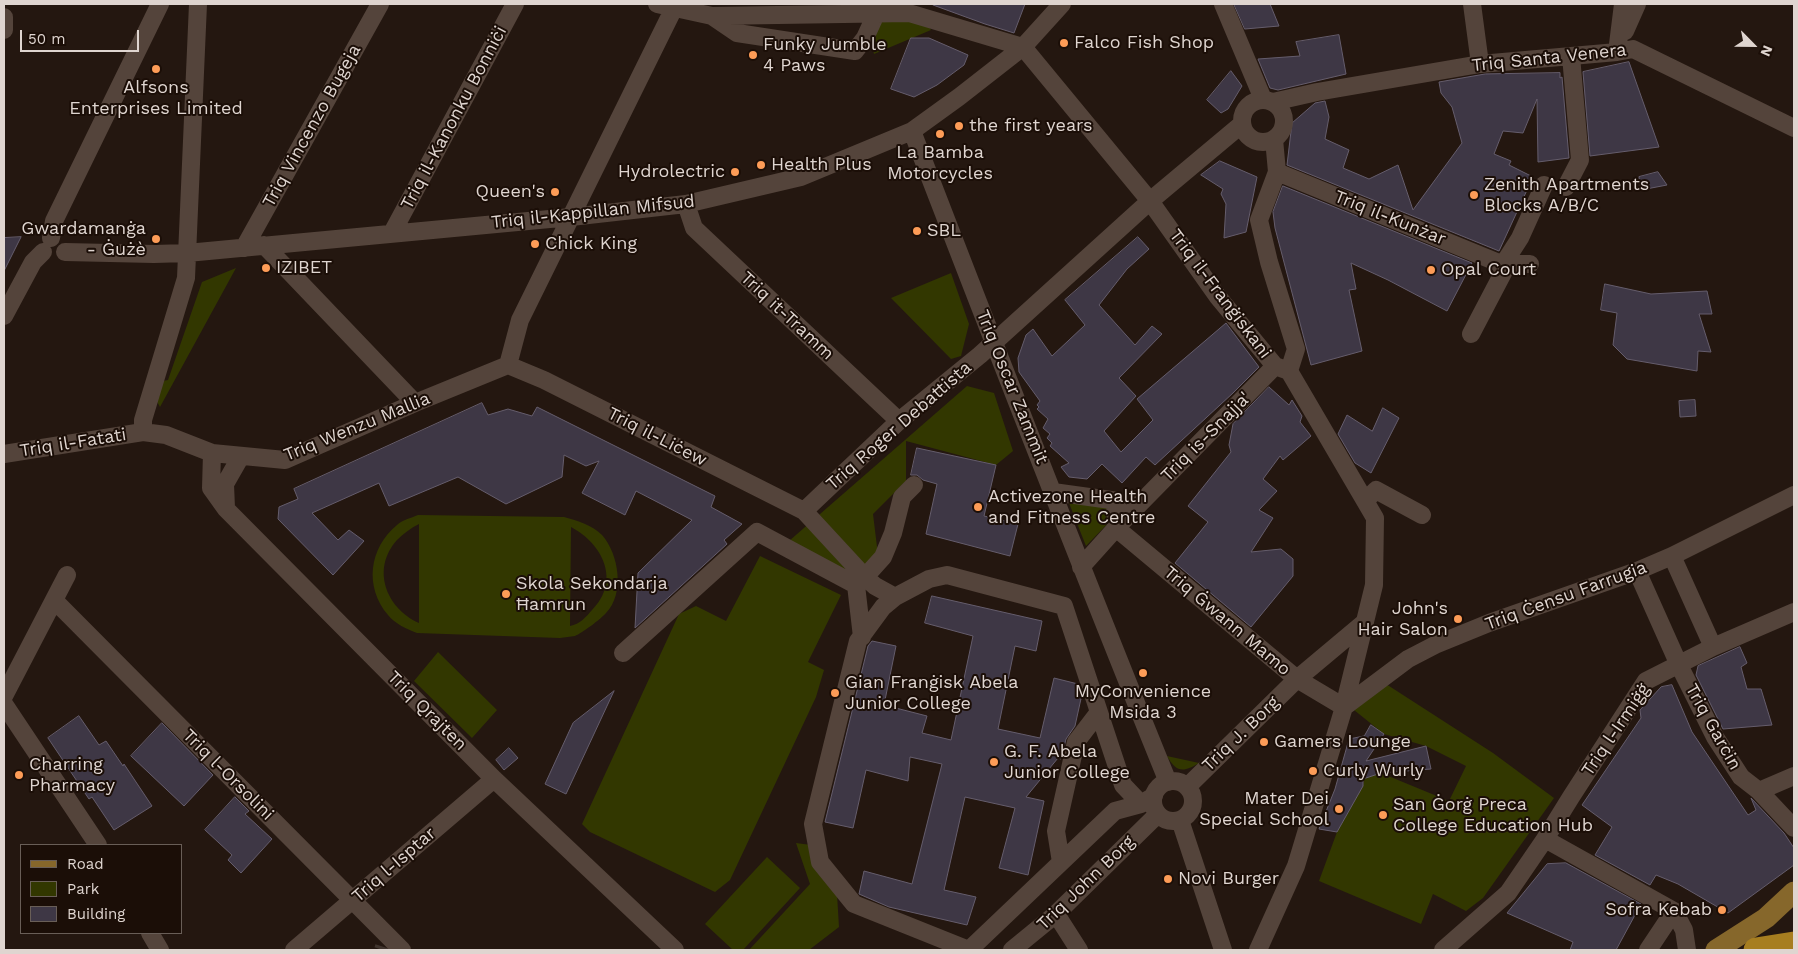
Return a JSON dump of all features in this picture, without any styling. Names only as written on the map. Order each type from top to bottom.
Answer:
[{"type":"highway","points":[[1756,950],[1794,944]]},
{"type":"main road","points":[[1716,950],[1766,918],[1794,892]]},
{"type":"street","name":"Triq Vincenzo Bugeja","points":[[244,248],[380,4]]},
{"type":"street","name":"Triq il-Kanonku Bonniċi","points":[[392,233],[515,4]]},
{"type":"street","points":[[657,4],[712,16],[794,9],[876,14],[909,13],[1023,47]]},
{"type":"street","name":"Triq il-Kappillan Mifsud","points":[[47,245],[45,256],[54,261],[63,257],[65,252],[154,254],[244,248],[571,217],[686,204],[801,177],[912,131],[1023,47],[1062,4]]},
{"type":"street","points":[[1223,4],[1273,105],[1284,121],[1283,128],[1274,139],[1261,142],[1254,140],[1249,136],[1242,124],[1244,111],[1253,102],[1273,105]]},
{"type":"street","points":[[1472,4],[1480,64]]},
{"type":"street","points":[[1618,47],[1623,4]]},
{"type":"street","points":[[1618,47],[1637,4]]},
{"type":"street","points":[[4,316],[34,262],[47,245],[54,222],[163,5]]},
{"type":"street","points":[[143,432],[143,420],[186,278],[194,5]]},
{"type":"street","points":[[508,365],[520,320],[674,8]]},
{"type":"street","points":[[712,16],[737,33],[855,51],[865,38],[876,14]]},
{"type":"street","points":[[4,18],[4,30]]},
{"type":"street","name":"Triq il-Franġiskani","points":[[1023,47],[1150,201],[1218,297],[1282,368],[1375,518],[1374,585],[1344,707],[1296,866],[1258,950]]},
{"type":"street","name":"Triq Santa Venera","points":[[1273,105],[1317,92],[1480,64],[1571,56],[1618,47],[1633,49],[1794,128]]},
{"type":"street","points":[[1566,187],[1580,160],[1571,56]]},
{"type":"street","name":"Triq Roger Debattista","points":[[804,511],[899,421],[994,342],[1150,201],[1242,124]]},
{"type":"street","name":"Triq Oscar Zammit","points":[[912,131],[1053,492],[1080,567],[1168,782]]},
{"type":"street","points":[[1274,139],[1277,172],[1259,220],[1269,262],[1296,349],[1282,368]]},
{"type":"street","name":"Triq il-Kunżar","points":[[1277,172],[1496,261],[1502,267]]},
{"type":"street","points":[[1471,334],[1504,271],[1502,267],[1520,238],[1544,185]]},
{"type":"street","name":"Triq it-Tramm","points":[[686,204],[694,228],[899,421]]},
{"type":"street","points":[[264,245],[415,403]]},
{"type":"street","points":[[1502,267],[1530,264]]},
{"type":"street","name":"Triq Wenzu Mallia","points":[[143,432],[166,435],[212,453],[285,460],[508,365]]},
{"type":"street","name":"Triq il-Liċew","points":[[508,365],[544,380],[804,511],[852,561],[861,581]]},
{"type":"street","name":"Triq is-Snajja'","points":[[1080,567],[1116,528],[1282,368]]},
{"type":"street","name":"Triq il-Fatati","points":[[4,454],[143,432]]},
{"type":"street","name":"Triq Qrajten","points":[[212,453],[211,488],[226,509],[494,779],[675,950]]},
{"type":"street","points":[[226,509],[225,484],[241,456]]},
{"type":"street","points":[[862,637],[861,581],[883,557],[893,533],[902,497],[914,485]]},
{"type":"street","points":[[1364,501],[1376,490],[1422,515]]},
{"type":"street","points":[[1053,492],[1118,501],[1114,510],[1116,528]]},
{"type":"street","name":"Triq Ċensu Farrugia","points":[[1344,707],[1408,659],[1435,645],[1489,623],[1637,571],[1672,556],[1794,496]]},
{"type":"street","name":"Triq Ġwann Mamo","points":[[1116,528],[1297,680],[1344,707]]},
{"type":"street","points":[[623,653],[757,532],[895,597]]},
{"type":"street","points":[[1672,556],[1713,647]]},
{"type":"street","name":"Triq Garċin","points":[[1637,571],[1679,665],[1715,737],[1731,764],[1741,777],[1759,791],[1794,828]]},
{"type":"street","points":[[4,696],[67,575]]},
{"type":"street","points":[[1168,782],[1147,800],[1114,811],[969,950],[854,904],[820,862],[813,824],[858,641],[883,607],[895,597],[929,579],[947,576],[1064,606],[1123,785],[1147,800],[1158,814],[1168,821],[1180,820],[1190,812],[1192,806],[1191,793],[1187,787],[1174,782],[1168,782]]},
{"type":"street","name":"Triq l-Orsolini","points":[[54,600],[353,901],[386,941],[402,950]]},
{"type":"street","name":"Triq l-Irmiġġ","points":[[1443,950],[1508,893],[1545,839],[1646,681],[1713,647],[1794,612]]},
{"type":"street","name":"Triq J. Borg","points":[[1187,787],[1297,680],[1365,622]]},
{"type":"street","points":[[4,704],[97,844]]},
{"type":"street","points":[[1061,862],[1056,831],[1076,742],[1099,712]]},
{"type":"street","points":[[1759,791],[1794,776]]},
{"type":"street","name":"Triq l-Isptar","points":[[294,950],[494,779]]},
{"type":"street","name":"Triq John Borg","points":[[1012,950],[1056,914],[1158,814]]},
{"type":"street","points":[[1180,820],[1222,950]]},
{"type":"street","points":[[1545,839],[1674,910],[1684,930],[1687,950]]},
{"type":"street","points":[[1648,950],[1674,910]]},
{"type":"street","points":[[1056,914],[1079,950]]},
{"type":"street","points":[[151,934],[160,950]]},
{"type":"green space","points":[[877,18],[924,20],[931,30],[874,54],[870,38]]},
{"type":"green space","points":[[236,268],[160,407],[155,398],[163,381],[168,380],[202,282]]},
{"type":"green space","points":[[951,273],[969,324],[961,356],[951,359],[891,298]]},
{"type":"green space","points":[[967,386],[994,393],[1013,451],[996,465],[906,441],[906,481],[873,514],[878,555],[840,585],[781,548]]},
{"type":"green space","points":[[1067,498],[1110,507],[1113,518],[1086,546]]},
{"type":"green space","points":[[418,515],[564,517],[584,524],[602,535],[608,543],[616,563],[618,585],[612,605],[604,616],[582,632],[575,636],[560,638],[417,633],[409,630],[391,618],[380,604],[375,592],[373,568],[380,545],[388,534],[399,523]],"holes":[[[419,524],[419,623],[398,608],[386,587],[384,575],[389,551],[399,538]],[[571,527],[592,543],[599,553],[607,575],[601,599],[582,620],[570,626]]]},
{"type":"green space","points":[[760,556],[841,595],[808,662],[824,670],[816,697],[730,880],[715,892],[590,832],[582,824],[679,614],[696,606],[726,621]]},
{"type":"green space","points":[[438,652],[497,710],[472,738],[414,681]]},
{"type":"green space","points":[[1386,684],[1493,753],[1554,798],[1483,898],[1466,911],[1433,894],[1421,924],[1319,881],[1337,832],[1363,786],[1364,779],[1381,773],[1449,801],[1466,766],[1426,746],[1384,734],[1354,710]]},
{"type":"green space","points":[[1167,756],[1199,763],[1189,768],[1180,769]]},
{"type":"green space","points":[[796,843],[811,845],[837,894],[839,927],[809,950],[749,950],[810,884]]},
{"type":"green space","points":[[767,857],[800,888],[743,950],[733,950],[705,924]]},
{"type":"building","points":[[933,4],[1025,4],[1014,33]]},
{"type":"building","points":[[1234,4],[1270,4],[1279,26],[1245,29]]},
{"type":"building","points":[[1339,35],[1346,74],[1278,90],[1270,88],[1258,59],[1300,56],[1296,42]]},
{"type":"building","points":[[911,38],[929,38],[968,55],[964,65],[937,85],[914,97],[891,89]]},
{"type":"building","points":[[1629,62],[1659,147],[1590,156],[1583,72]]},
{"type":"building","points":[[1231,71],[1242,86],[1228,109],[1221,113],[1207,100]]},
{"type":"building","points":[[1560,73],[1560,78],[1562,77],[1569,158],[1538,162],[1537,99],[1523,133],[1503,131],[1494,154],[1511,161],[1509,165],[1533,177],[1499,251],[1287,165],[1292,123],[1315,103],[1325,101],[1329,117],[1325,139],[1349,150],[1343,168],[1369,179],[1398,165],[1413,210],[1462,143],[1452,107],[1441,93],[1439,82],[1485,74]]},
{"type":"building","points":[[1220,161],[1257,177],[1246,232],[1224,238],[1226,204],[1221,194],[1223,189],[1201,175]]},
{"type":"building","points":[[1658,172],[1667,185],[1641,190],[1639,177]]},
{"type":"building","points":[[1283,186],[1472,263],[1447,311],[1351,263],[1356,289],[1349,290],[1362,351],[1311,365],[1275,228],[1273,212]]},
{"type":"building","points":[[21,237],[4,271],[4,238]]},
{"type":"building","points":[[1138,237],[1149,249],[1127,269],[1099,305],[1135,345],[1152,326],[1162,334],[1119,378],[1136,396],[1104,431],[1121,452],[1153,420],[1137,399],[1226,323],[1259,367],[1155,465],[1146,457],[1122,483],[1102,464],[1087,479],[1069,477],[1061,467],[1069,463],[1050,446],[1052,443],[1047,438],[1050,434],[1043,428],[1048,419],[1037,409],[1040,401],[1019,372],[1018,358],[1026,335],[1033,329],[1052,356],[1085,325],[1065,300]]},
{"type":"building","points":[[1605,284],[1651,294],[1707,291],[1712,314],[1699,314],[1711,352],[1698,351],[1697,371],[1627,359],[1613,345],[1617,313],[1601,310]]},
{"type":"building","points":[[1269,387],[1289,405],[1292,400],[1302,416],[1300,422],[1311,436],[1283,460],[1280,456],[1263,479],[1277,491],[1259,510],[1273,518],[1251,552],[1281,549],[1293,559],[1293,576],[1251,627],[1175,563],[1208,522],[1188,506],[1231,452],[1229,445],[1233,424]]},
{"type":"building","points":[[1695,400],[1696,416],[1680,417],[1679,401]]},
{"type":"building","points":[[482,403],[488,415],[508,409],[532,416],[537,407],[715,496],[711,507],[742,524],[724,540],[727,544],[635,628],[638,573],[692,520],[636,491],[625,515],[582,493],[599,461],[586,466],[564,455],[562,477],[506,504],[458,477],[389,506],[379,483],[312,513],[338,540],[349,530],[364,541],[333,575],[278,519],[279,507],[298,499],[294,489]]},
{"type":"building","points":[[1383,408],[1399,418],[1371,473],[1355,463],[1338,434],[1347,415],[1372,431]]},
{"type":"building","points":[[917,448],[996,465],[984,516],[1018,524],[1010,556],[926,534],[937,484],[923,480],[917,475],[911,475]]},
{"type":"building","name":"G. F. Abela Junior College","points":[[932,596],[1042,621],[1036,651],[1015,646],[998,729],[1040,738],[1054,678],[1078,684],[1082,694],[1075,726],[1066,739],[1061,759],[1058,758],[1026,797],[1044,801],[1028,875],[999,868],[1015,808],[965,797],[944,890],[976,897],[967,925],[889,907],[859,894],[864,871],[912,884],[942,764],[910,757],[908,781],[866,770],[853,828],[825,822],[868,646],[872,641],[896,646],[884,705],[927,716],[922,733],[951,740],[973,636],[925,623]]},
{"type":"building","points":[[1740,647],[1747,663],[1741,667],[1747,689],[1761,689],[1772,725],[1723,729],[1696,675],[1698,666]]},
{"type":"building","points":[[1672,685],[1692,732],[1748,815],[1756,810],[1751,798],[1784,833],[1794,848],[1794,865],[1728,913],[1678,884],[1656,875],[1650,885],[1595,855],[1612,827],[1582,805],[1641,718],[1640,710],[1661,687]]},
{"type":"building","points":[[614,691],[566,794],[545,784],[573,723]]},
{"type":"building","points":[[79,716],[99,745],[106,741],[152,806],[114,830],[92,797],[89,799],[48,738]]},
{"type":"building","points":[[162,723],[213,775],[184,806],[131,756]]},
{"type":"building","name":"Mater Dei Special School","points":[[1371,725],[1384,734],[1366,761],[1426,746],[1431,769],[1381,773],[1363,779],[1363,786],[1337,832],[1319,829],[1335,789],[1349,739],[1364,736]]},
{"type":"building","points":[[509,748],[518,758],[504,770],[496,760]]},
{"type":"building","points":[[235,797],[249,811],[245,814],[272,839],[241,873],[228,860],[232,855],[205,830]]},
{"type":"building","points":[[1566,863],[1641,904],[1616,950],[1570,950],[1573,942],[1507,913],[1547,864]]},
{"type":"place","name":"Falco Fish Shop","points":[[1064,43]]},
{"type":"place","name":"Funky Jumble 4 Paws","points":[[753,55]]},
{"type":"place","name":"Alfsons Enterprises Limited","points":[[156,69]]},
{"type":"place","name":"the first years","points":[[959,126]]},
{"type":"place","name":"La Bamba Motorcycles","points":[[940,134]]},
{"type":"place","name":"Health Plus","points":[[761,165]]},
{"type":"place","name":"Hydrolectric","points":[[735,172]]},
{"type":"place","name":"Queen's","points":[[555,192]]},
{"type":"place","name":"Zenith Apartments Blocks A/B/C","points":[[1474,195]]},
{"type":"place","name":"SBL","points":[[917,231]]},
{"type":"place","name":"Gwardamanġa - Ġużè","points":[[156,239]]},
{"type":"place","name":"Chick King","points":[[535,244]]},
{"type":"place","name":"IZIBET","points":[[266,268]]},
{"type":"place","name":"Opal Court","points":[[1431,270]]},
{"type":"place","name":"Activezone Health and Fitness Centre","points":[[978,507]]},
{"type":"place","name":"Skola Sekondarja Ħamrun","points":[[506,594]]},
{"type":"place","name":"John's Hair Salon","points":[[1458,619]]},
{"type":"place","name":"MyConvenience Msida 3","points":[[1143,673]]},
{"type":"place","name":"Gian Franġisk Abela Junior College","points":[[835,693]]},
{"type":"place","name":"Gamers Lounge","points":[[1264,742]]},
{"type":"place","name":"G. F. Abela Junior College","points":[[994,762]]},
{"type":"place","name":"Curly Wurly","points":[[1313,771]]},
{"type":"place","name":"Charring Pharmacy","points":[[19,775]]},
{"type":"place","name":"Mater Dei Special School","points":[[1339,809]]},
{"type":"place","name":"San Ġorġ Preca College Education Hub","points":[[1383,815]]},
{"type":"place","name":"Novi Burger","points":[[1168,879]]},
{"type":"place","name":"Sofra Kebab","points":[[1722,910]]}]
